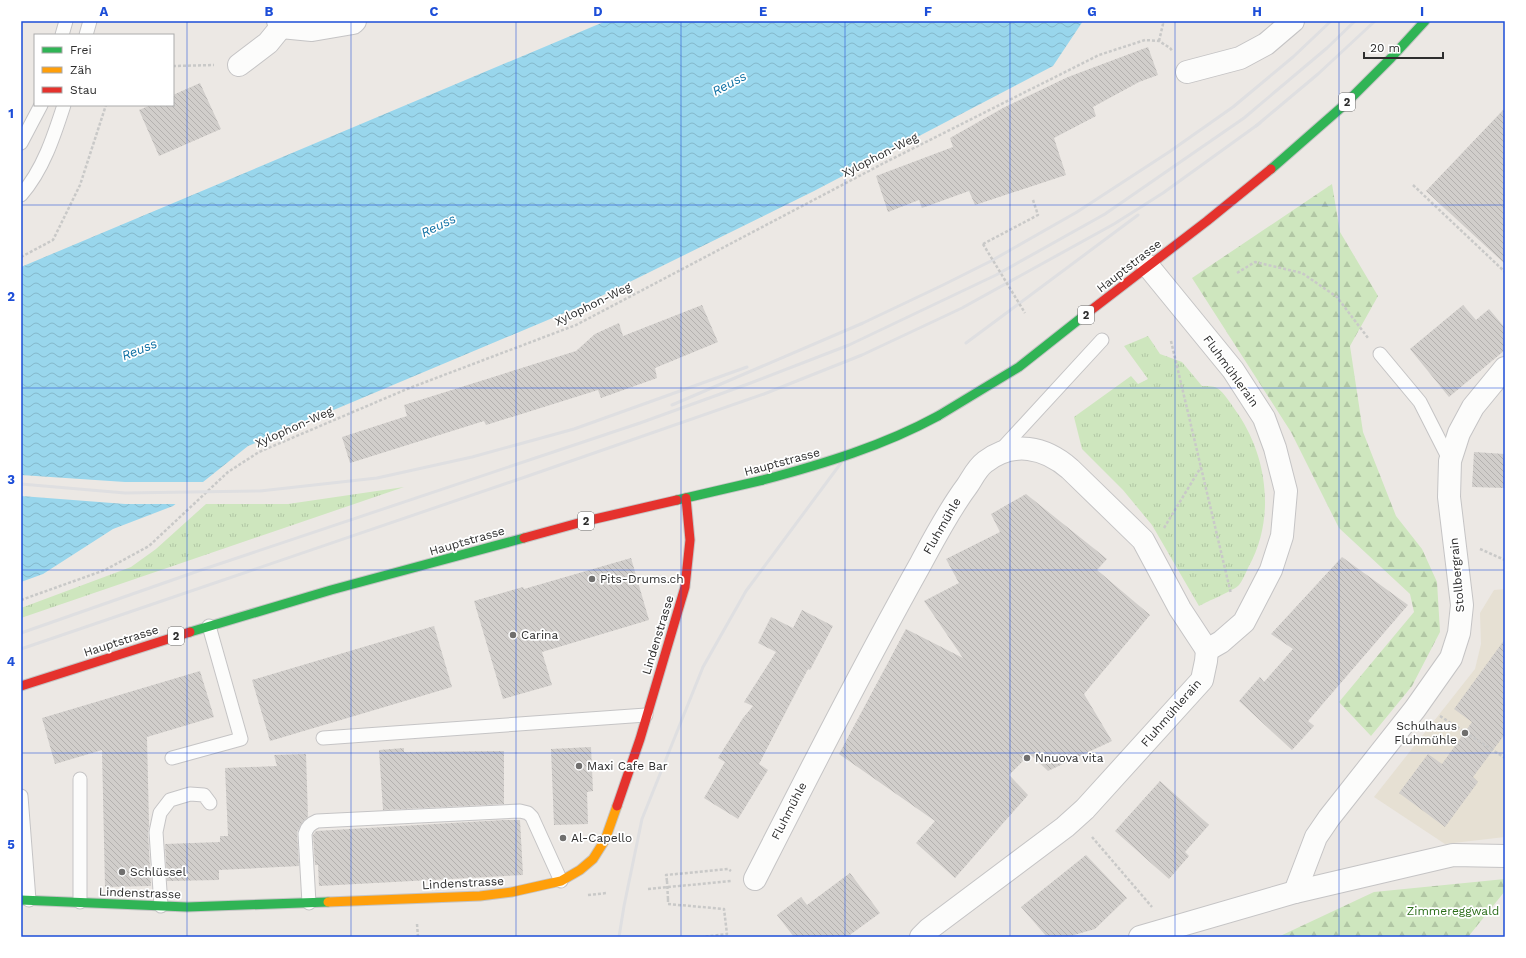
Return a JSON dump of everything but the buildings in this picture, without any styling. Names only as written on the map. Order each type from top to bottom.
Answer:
[{"type":"main road","name":"Hauptstrasse","points":[[21,686],[209,626],[331,590],[530,536],[782,475],[829,462],[872,446],[933,419],[1019,368],[1207,221],[1343,106],[1391,58],[1424,21]]},
{"type":"main road","name":"Lindenstrasse","points":[[25,900],[187,907],[480,896],[512,892],[561,881],[580,870],[593,859],[605,840],[640,739],[646,714],[685,587],[690,540],[686,498]]},
{"type":"street","points":[[239,64],[268,43],[279,24],[312,30],[353,24],[355,21]]},
{"type":"street","points":[[1187,72],[1240,58],[1266,44],[1293,21]]},
{"type":"street","name":"Fluhmühlerain","points":[[920,937],[929,928],[1065,827],[1085,809],[1202,680],[1206,661],[1206,650],[1221,642],[1244,622],[1271,570],[1282,536],[1286,491],[1275,448],[1264,418],[1233,370],[1148,266]]},
{"type":"street","name":"Stollbergrain","points":[[1295,892],[1320,831],[1424,696],[1442,671],[1453,652],[1459,633],[1462,605],[1449,497],[1450,461],[1459,433],[1473,407],[1505,368]]},
{"type":"street","name":"Fluhmühle","points":[[754,879],[871,653],[947,516],[975,472],[985,462],[996,455],[1009,450],[1029,449],[1048,454],[1060,460],[1143,540],[1180,609],[1206,650]]},
{"type":"street","points":[[1140,937],[1295,892],[1453,855],[1505,856]]},
{"type":"lane","points":[[62,34],[66,21]]},
{"type":"lane","points":[[86,34],[90,21]]},
{"type":"lane","points":[[21,143],[40,106]]},
{"type":"lane","points":[[21,195],[27,188],[46,154],[64,106]]},
{"type":"lane","points":[[996,455],[1102,340]]},
{"type":"lane","points":[[1380,354],[1420,402],[1450,461]]},
{"type":"lane","points":[[172,758],[241,739],[209,626]]},
{"type":"lane","points":[[323,738],[646,714]]},
{"type":"lane","points":[[80,779],[80,902]]},
{"type":"lane","points":[[161,906],[156,832],[160,813],[170,800],[190,794],[204,795],[210,803]]},
{"type":"lane","points":[[21,796],[25,900]]},
{"type":"lane","points":[[309,903],[305,834],[306,828],[311,823],[317,821],[520,811],[528,813],[532,818],[561,881]]},
{"type":"path","name":"Xylophon-Weg","points":[[21,600],[105,570],[149,546],[228,472],[259,452],[408,389],[576,325],[882,164],[1099,55],[1145,40],[1159,41],[1163,24],[1162,21]]},
{"type":"path","points":[[174,66],[239,64]]},
{"type":"path","points":[[21,257],[53,240],[80,185],[106,106]]},
{"type":"path","points":[[1413,185],[1505,272]]},
{"type":"path","points":[[1025,313],[983,244],[1038,215],[1033,200]]},
{"type":"path","points":[[1237,273],[1255,262],[1302,273],[1337,298],[1380,354]]},
{"type":"path","points":[[1171,341],[1239,626]]},
{"type":"path","points":[[1150,552],[1201,466]]},
{"type":"path","points":[[1475,547],[1505,560]]},
{"type":"path","points":[[1440,716],[1505,758]]},
{"type":"path","points":[[1096,841],[1157,913]]},
{"type":"path","points":[[703,937],[727,934],[724,909],[668,904],[666,876],[728,869],[754,879]]},
{"type":"path","points":[[648,889],[754,879]]},
{"type":"shaded area","name":"Schulhaus Fluhmühle","points":[[1505,589],[1505,837],[1445,844],[1374,797],[1475,669],[1481,644],[1480,613],[1494,590]]},
{"type":"green space","points":[[1332,184],[1340,232],[1378,296],[1350,346],[1363,432],[1396,516],[1422,549],[1437,582],[1440,632],[1412,686],[1371,736],[1339,702],[1414,612],[1410,594],[1339,528],[1291,432],[1192,278]]},
{"type":"green space","points":[[1148,336],[1160,354],[1182,362],[1202,386],[1215,387],[1223,393],[1248,431],[1262,469],[1265,509],[1257,548],[1249,566],[1239,585],[1199,606],[1152,525],[1123,490],[1082,449],[1074,417],[1131,376],[1138,384],[1148,379],[1124,346]]},
{"type":"green space","points":[[404,487],[21,618],[21,608],[131,567],[156,549],[206,504],[288,504]]},
{"type":"green space","name":"Zimmereggwald","points":[[1505,879],[1505,891],[1468,937],[1278,937],[1374,892]]},
{"type":"water","name":"Reuss","points":[[606,21],[1083,21],[1053,66],[814,191],[581,306],[248,446],[173,506],[113,529],[43,574],[21,582],[21,267]]},
{"type":"pier","points":[[21,475],[125,482],[207,482],[179,504],[125,504],[21,496]]},
{"type":"railway","points":[[672,405],[863,323],[943,285],[991,261],[1077,212],[1169,152],[1233,107],[1293,57],[1331,21]]},
{"type":"railway","points":[[21,633],[201,570],[640,423],[748,384],[849,345],[996,275],[1105,214],[1244,118],[1327,48],[1355,21]]},
{"type":"railway","points":[[1256,126],[1318,74],[1375,21]]},
{"type":"railway","points":[[21,649],[764,394],[862,355],[962,308],[1114,224],[1163,193],[1260,123]]},
{"type":"railway","points":[[966,343],[1138,215]]},
{"type":"railway","points":[[21,484],[125,493],[260,491],[377,478],[472,457],[574,429],[747,367]]},
{"type":"railway","points":[[619,937],[642,819],[703,667],[746,591],[841,463]]},
{"type":"traffic: fast","points":[[1271,169],[1343,106],[1391,58],[1425,21]]},
{"type":"traffic: fast","points":[[938,416],[1019,367],[1086,314]]},
{"type":"traffic: fast","points":[[763,480],[874,445],[917,427],[938,416]]},
{"type":"traffic: fast","points":[[677,500],[763,480]]},
{"type":"traffic: fast","points":[[190,632],[331,590],[524,538]]},
{"type":"traffic: fast","points":[[21,900],[187,907],[328,902]]},
{"type":"traffic: slow","points":[[328,902],[480,896],[512,892],[561,881],[580,870],[593,859],[605,840],[617,806]]},
{"type":"traffic: jam","points":[[1086,314],[1207,221],[1271,169]]},
{"type":"traffic: jam","points":[[617,806],[640,739],[685,587],[690,540],[686,498]]},
{"type":"traffic: jam","points":[[524,538],[582,522],[677,500]]},
{"type":"traffic: jam","points":[[21,686],[190,632]]},
{"type":"place","name":"Pits-Drums.ch","points":[[592,579]]},
{"type":"place","name":"Carina","points":[[513,635]]},
{"type":"place","name":"Schulhaus Fluhmühle","points":[[1465,733]]},
{"type":"place","name":"Nnuova vita","points":[[1027,758]]},
{"type":"place","name":"Maxi Cafe Bar","points":[[579,766]]},
{"type":"place","name":"Al-Capello","points":[[563,838]]},
{"type":"place","name":"Schlüssel","points":[[122,872]]}]
